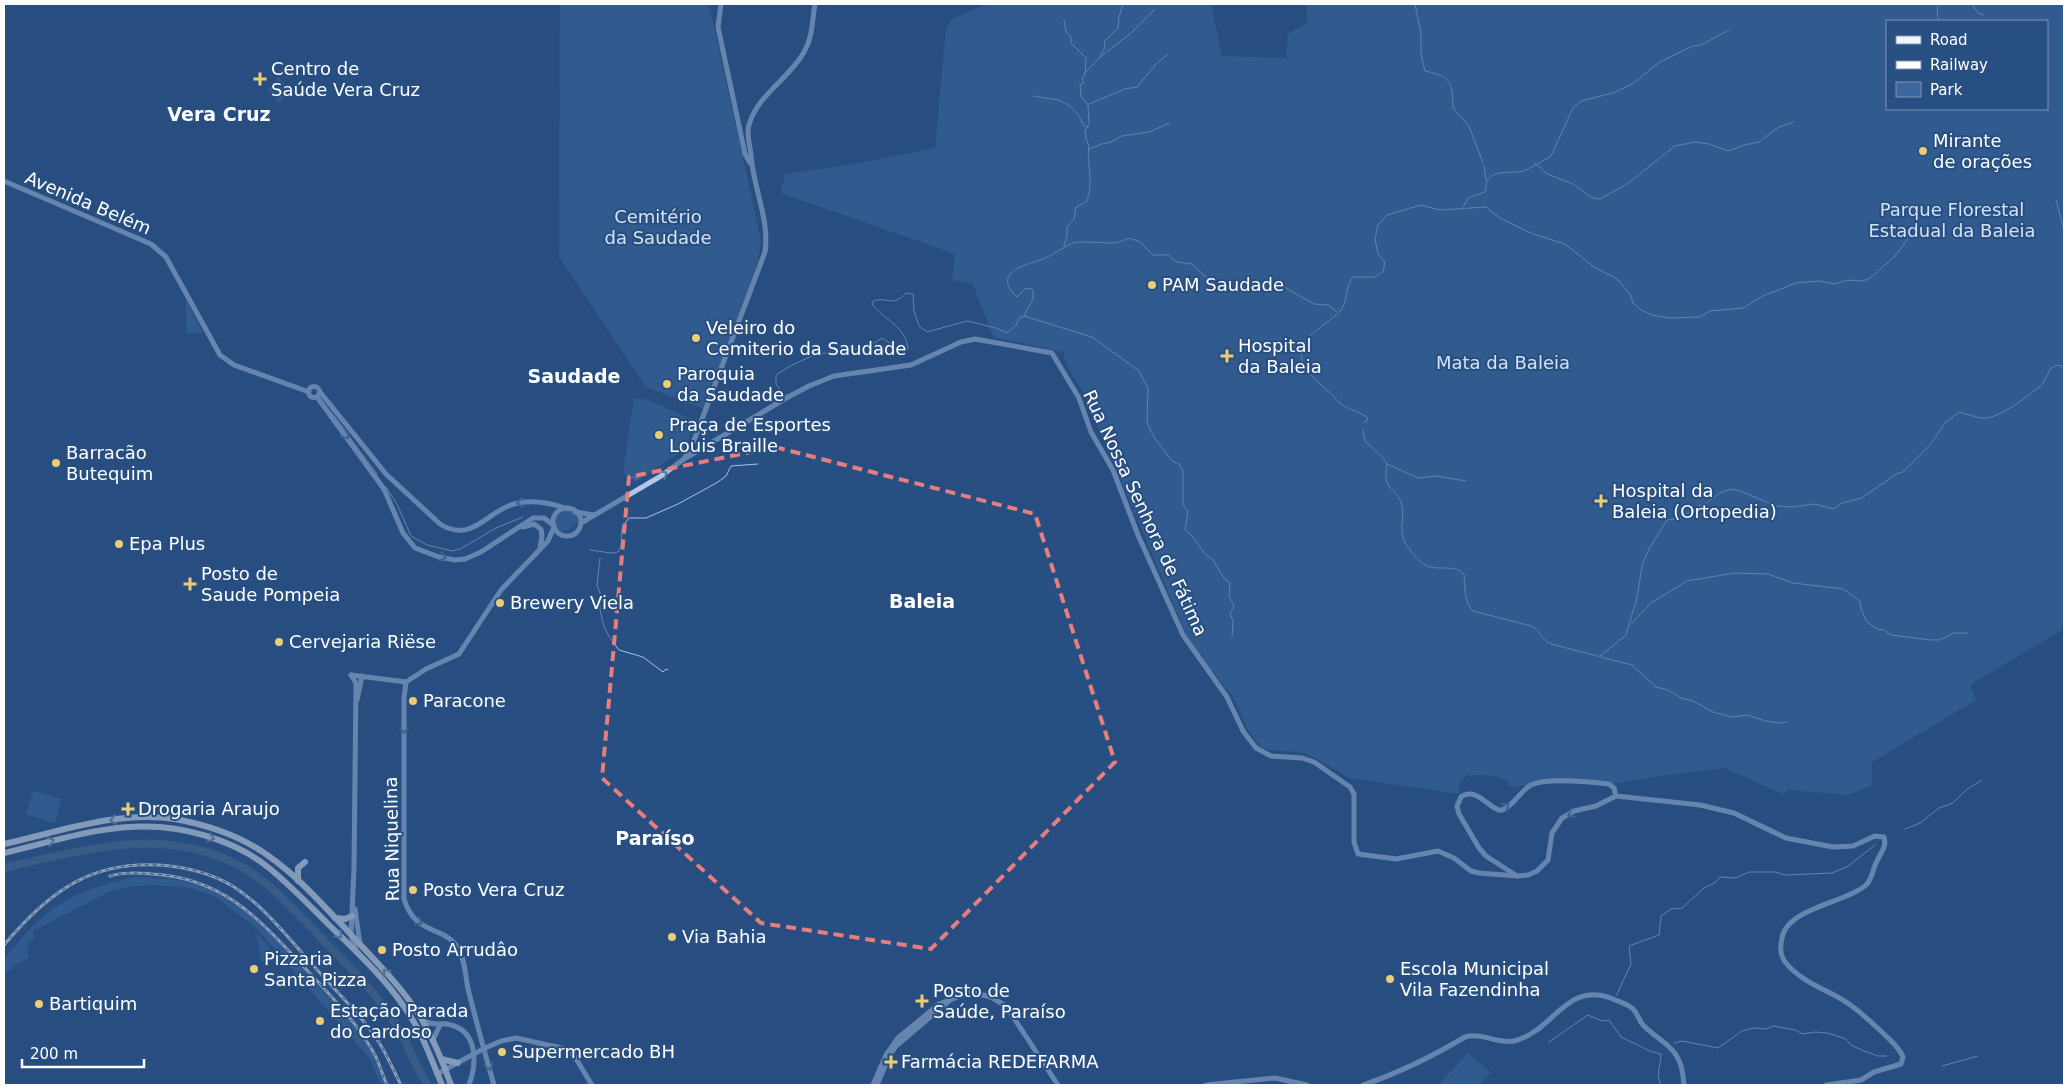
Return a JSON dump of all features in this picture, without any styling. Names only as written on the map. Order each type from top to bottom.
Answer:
[{"type":"main road","points":[[4,844],[85,825],[136,818],[175,819],[213,828],[243,841],[270,856],[298,881],[360,944],[401,990],[421,1018],[446,1069],[450,1082]]},
{"type":"main road","points":[[85,825],[87,828],[86,833]]},
{"type":"main road","points":[[4,853],[86,833],[129,827],[162,827],[217,840],[244,852],[268,866],[285,882],[357,953],[400,1002],[420,1032],[442,1085]]},
{"type":"main road","points":[[244,852],[270,856]]},
{"type":"main road","points":[[298,881],[298,868],[306,862]]},
{"type":"main road","points":[[335,918],[345,919],[352,916]]},
{"type":"main road","points":[[421,1018],[428,1022]]},
{"type":"main road","points":[[441,1058],[459,1062]]},
{"type":"street","points":[[684,459],[707,409],[765,252],[766,235],[750,163],[745,154],[718,27],[721,4]]},
{"type":"street","points":[[750,163],[751,154],[748,145],[748,132],[752,117],[759,105],[790,71],[805,50],[811,35],[815,4]]},
{"type":"street","name":"Avenida Belém","points":[[4,181],[151,244],[160,250],[166,257],[220,355],[234,365],[310,391]]},
{"type":"street","name":"Rua Nossa Senhora de Fátima","points":[[703,449],[788,397],[834,376],[911,365],[950,347],[975,339],[1052,353],[1079,398],[1092,432],[1113,470],[1138,535],[1152,562],[1183,635],[1227,697],[1243,731],[1256,748],[1272,756],[1302,758],[1314,762],[1348,784],[1354,794],[1354,842],[1358,854],[1396,859],[1438,851],[1454,858],[1471,870],[1480,873],[1528,875],[1544,866],[1548,860],[1552,833],[1562,818],[1574,811],[1596,806],[1616,796]]},
{"type":"street","points":[[318,394],[312,397],[310,391],[316,387],[318,394],[384,488],[402,533],[415,548],[439,557],[455,560],[465,559],[481,552],[537,517],[544,518],[562,536]]},
{"type":"street","points":[[318,394],[386,474],[440,524],[450,529],[457,531],[471,528],[516,503],[549,503],[575,512],[594,515]]},
{"type":"street","points":[[693,443],[698,448],[703,449]]},
{"type":"street","points":[[357,953],[351,935],[356,683],[351,675],[406,682],[426,669],[458,654],[501,590],[548,541],[574,534],[581,523],[703,449]]},
{"type":"street","points":[[548,541],[554,526],[555,515],[559,511],[568,509]]},
{"type":"street","points":[[575,512],[581,523]]},
{"type":"street","points":[[518,528],[534,524],[538,526],[542,537],[538,550]]},
{"type":"street","points":[[356,702],[360,693],[362,676]]},
{"type":"street","name":"Rua Niquelina","points":[[406,682],[404,698],[404,899],[407,910],[412,918],[451,940],[462,955],[494,1085]]},
{"type":"street","points":[[1517,876],[1486,856],[1479,848],[1459,814],[1457,806],[1461,797],[1468,795],[1483,798],[1500,811],[1531,785],[1567,781],[1608,784],[1614,788],[1616,796],[1734,812],[1786,838],[1833,847],[1853,846],[1875,836],[1884,837],[1885,846],[1868,884],[1851,894],[1807,913],[1793,921],[1783,932],[1780,947],[1784,962],[1798,975],[1848,1003],[1871,1020],[1895,1044],[1903,1057],[1903,1062],[1899,1065],[1874,1072],[1861,1080],[1826,1085]]},
{"type":"street","points":[[353,898],[360,944]]},
{"type":"street","points":[[873,1085],[886,1055],[898,1038],[939,1004],[972,992],[992,997],[1006,1006],[1023,1029],[1055,1084]]},
{"type":"street","points":[[1363,1085],[1423,1060],[1465,1037],[1512,1041],[1530,1035],[1580,996],[1589,994],[1607,996],[1633,1010],[1644,1026],[1671,1048],[1680,1061],[1684,1085]]},
{"type":"street","points":[[877,1085],[896,1046],[951,999]]},
{"type":"street","points":[[428,1022],[456,1026],[467,1034],[472,1045],[473,1066],[468,1085]]},
{"type":"street","points":[[432,1040],[440,1025]]},
{"type":"street","points":[[438,1074],[501,1041],[516,1038],[566,1049],[575,1057],[592,1085]]},
{"type":"street","points":[[450,1082],[453,1070],[459,1062]]},
{"type":"street","points":[[1206,1085],[1275,1078],[1307,1085]]},
{"type":"highlighted area","points":[[775,447],[1035,514],[1115,762],[931,949],[761,923],[602,778],[629,477]]},
{"type":"green space","name":"Cemitério da Saudade","points":[[560,4],[709,4],[761,241],[753,277],[704,409],[646,387],[559,257]]},
{"type":"green space","name":"Mata da Baleia","points":[[987,4],[1211,4],[1222,56],[1286,58],[1288,34],[1307,23],[1306,4],[2064,4],[2064,629],[1970,685],[1976,700],[1872,762],[1872,785],[1848,795],[1788,790],[1783,794],[1725,768],[1613,784],[1566,780],[1510,787],[1509,783],[1498,777],[1467,775],[1460,783],[1459,794],[1350,778],[1306,753],[1269,750],[1261,747],[1249,732],[1232,695],[1193,648],[1185,632],[1085,396],[1066,364],[1064,352],[993,337],[973,284],[952,280],[955,254],[781,193],[785,174],[849,165],[935,148],[946,28],[952,19]]},
{"type":"green space","points":[[278,77],[290,90],[279,103],[267,90]]},
{"type":"green space","points":[[186,299],[203,334],[186,333]]},
{"type":"green space","name":"Praça de Esportes Louis Braille","points":[[634,398],[645,399],[696,421],[684,450],[636,481],[623,473]]},
{"type":"green space","points":[[563,510],[569,510],[574,513],[579,523],[562,533],[555,524],[557,515]]},
{"type":"green space","points":[[33,791],[61,799],[55,823],[26,814]]},
{"type":"green space","points":[[133,877],[159,878],[201,885],[235,903],[285,948],[354,1026],[373,1055],[386,1085],[381,1085],[370,1059],[254,926],[216,897],[192,888],[155,885],[134,886],[111,891],[33,931],[34,939],[27,944],[29,958],[15,965],[4,975],[6,959],[10,952],[46,914],[58,905],[85,891]]},
{"type":"green space","points":[[255,931],[280,960],[262,962]]},
{"type":"green space","points":[[1468,1053],[1491,1072],[1479,1085],[1438,1085]]},
{"type":"waterway","points":[[1100,57],[1105,47],[1104,42],[1118,28],[1123,4]]},
{"type":"waterway","points":[[1415,4],[1421,34],[1421,54],[1425,71],[1441,76],[1449,82],[1453,108],[1469,126],[1483,163]]},
{"type":"waterway","points":[[1938,4],[1937,16],[1939,20]]},
{"type":"waterway","points":[[1972,4],[1978,13],[1984,15]]},
{"type":"waterway","points":[[1064,246],[1067,227],[1074,219],[1076,207],[1086,202],[1090,188],[1089,146],[1085,131],[1089,124],[1088,105],[1081,97],[1080,85],[1084,83],[1082,79],[1099,58],[1131,33],[1155,9]]},
{"type":"waterway","points":[[1064,20],[1066,32],[1071,37],[1071,43],[1086,58],[1085,73]]},
{"type":"waterway","points":[[1463,207],[1468,198],[1485,192],[1487,181],[1490,177],[1498,173],[1524,171],[1551,156],[1573,108],[1581,101],[1613,93],[1632,84],[1660,62],[1693,46],[1701,45],[1729,30]]},
{"type":"waterway","points":[[1089,104],[1125,89],[1137,87],[1156,64],[1168,54]]},
{"type":"waterway","points":[[1033,96],[1058,100],[1067,104],[1078,114],[1084,126],[1088,127]]},
{"type":"waterway","points":[[1535,163],[1547,174],[1573,184],[1592,198],[1600,199],[1627,184],[1675,146],[1695,142],[1709,144],[1728,151],[1759,142],[1779,127],[1793,122]]},
{"type":"waterway","points":[[1089,149],[1111,142],[1122,136],[1149,132],[1170,123]]},
{"type":"waterway","points":[[1484,166],[1486,180]]},
{"type":"waterway","points":[[2056,200],[2064,230]]},
{"type":"waterway","points":[[1364,422],[1368,418],[1341,404],[1316,381],[1303,363],[1302,350],[1313,334],[1341,310],[1353,277],[1375,277],[1383,272],[1385,262],[1378,254],[1375,239],[1378,225],[1387,215],[1421,205],[1440,210],[1486,207],[1500,218],[1533,234],[1565,244],[1594,267],[1617,279],[1630,294],[1633,303],[1641,310],[1652,315],[1669,318],[1700,317],[1710,311],[1743,308],[1763,296],[1796,283],[1819,281],[1835,284],[1847,280],[1863,281],[1870,278],[1895,256],[1907,240],[1915,222]]},
{"type":"waterway","points":[[1024,316],[1032,300],[1033,293],[1032,289],[1026,288],[1017,297],[1010,289],[1009,276],[1014,271],[1076,242],[1115,243],[1130,238],[1140,242],[1153,255],[1168,255],[1177,262],[1192,264],[1211,282],[1222,288],[1233,289],[1277,283],[1314,304],[1328,305],[1337,312]]},
{"type":"waterway","points":[[784,395],[776,384],[776,375],[816,354],[848,351],[869,346],[882,338],[899,349],[908,349],[899,329],[872,304],[873,301],[878,300],[894,301],[906,293],[913,294],[914,311],[919,326],[927,332],[967,321],[996,328],[1007,333],[1016,325],[1019,318],[1024,316],[1092,337],[1139,371],[1148,388],[1147,423],[1154,437],[1172,461],[1179,464],[1183,471],[1183,505],[1188,511],[1185,530],[1193,537],[1205,554],[1213,560],[1224,578],[1230,583],[1229,596],[1234,606],[1230,614],[1233,621],[1232,636]]},
{"type":"waterway","points":[[1628,627],[1636,602],[1643,562],[1667,520],[1681,518],[1720,493],[1731,489],[1776,506],[1793,507],[1814,504],[1834,509],[1842,503],[1862,498],[1896,474],[1903,472],[1930,445],[1945,423],[1959,412],[1980,418],[1997,415],[2014,406],[2042,385],[2051,368],[2058,365],[2064,367]]},
{"type":"waterway","points":[[331,412],[346,431]]},
{"type":"waterway","points":[[1363,430],[1365,441],[1387,464],[1418,478],[1436,476],[1466,481]]},
{"type":"waterway","points":[[348,435],[377,474]]},
{"type":"waterway","points":[[590,550],[618,552],[621,546],[622,527],[629,518],[646,518],[678,504],[718,482],[726,476],[731,466],[758,464]]},
{"type":"waterway","points":[[1387,464],[1387,484],[1401,502],[1403,515],[1402,533],[1410,551],[1426,565],[1454,569],[1464,574],[1466,599],[1473,611],[1531,626],[1551,644],[1632,665],[1656,687],[1668,690],[1713,712],[1732,717],[1747,715],[1766,721],[1787,722]]},
{"type":"waterway","points":[[386,487],[397,504],[411,536],[427,545],[452,551],[460,549],[496,528],[523,517]]},
{"type":"waterway","points":[[600,558],[597,585],[600,593],[600,610],[604,627],[610,638],[619,650],[643,657],[663,672],[666,669],[668,670]]},
{"type":"waterway","points":[[1630,625],[1651,603],[1687,581],[1734,573],[1768,574],[1793,583],[1843,589],[1860,601],[1861,609],[1867,622],[1891,635],[1939,640],[1954,633],[1967,633]]},
{"type":"waterway","points":[[1600,656],[1626,635],[1628,628]]},
{"type":"waterway","points":[[1905,829],[1920,823],[1939,808],[1953,803],[1966,790],[1982,780]]},
{"type":"waterway","points":[[4,868],[72,853],[140,844],[173,845],[206,852],[237,864],[268,885],[284,900],[368,987],[400,1031],[427,1085]]},
{"type":"waterway","points":[[1616,996],[1631,964],[1629,946],[1659,935],[1661,916],[1671,909],[1682,908],[1704,888],[1716,882],[1720,877],[1736,878],[1749,872],[1775,872],[1785,875],[1832,873],[1847,867],[1875,845]]},
{"type":"waterway","points":[[1549,1042],[1588,1015],[1602,1021],[1609,1020],[1621,1037],[1650,1051],[1661,1054],[1658,1073],[1661,1085]]},
{"type":"waterway","points":[[1674,1043],[1682,1041],[1718,1048],[1742,1031],[1754,1028],[1766,1029],[1773,1026],[1795,1030],[1803,1034],[1815,1032],[1828,1033],[1846,1039],[1851,1045],[1864,1051],[1878,1056],[1887,1056]]},
{"type":"waterway","points":[[1942,1066],[1978,1056]]},
{"type":"railway","points":[[4,945],[39,908],[76,882],[96,873],[118,867],[143,865],[170,866],[198,871],[224,881],[260,907],[372,1032],[401,1085]]},
{"type":"railway","points":[[110,876],[136,873],[177,877],[200,883],[238,904],[272,933],[344,1010],[376,1057],[387,1085]]},
{"type":"place","name":"Centro de Saúde Vera Cruz","points":[[260,79]]},
{"type":"place","name":"Mirante de orações","points":[[1923,151]]},
{"type":"place","name":"PAM Saudade","points":[[1152,285]]},
{"type":"place","name":"Veleiro do Cemiterio da Saudade","points":[[696,338]]},
{"type":"place","name":"Hospital da Baleia","points":[[1227,356]]},
{"type":"place","name":"Paroquia da Saudade","points":[[667,384]]},
{"type":"place","name":"Praça de Esportes Louis Braille","points":[[659,435]]},
{"type":"place","name":"Barracão Butequim","points":[[56,463]]},
{"type":"place","name":"Hospital da Baleia (Ortopedia)","points":[[1601,501]]},
{"type":"place","name":"Epa Plus","points":[[119,544]]},
{"type":"place","name":"Posto de Saude Pompeia","points":[[190,584]]},
{"type":"place","name":"Brewery Viela","points":[[500,603]]},
{"type":"place","name":"Cervejaria Riëse","points":[[279,642]]},
{"type":"place","name":"Paracone","points":[[413,701]]},
{"type":"place","name":"Drogaria Araujo","points":[[128,809]]},
{"type":"place","name":"Posto Vera Cruz","points":[[413,890]]},
{"type":"place","name":"Via Bahia","points":[[672,937]]},
{"type":"place","name":"Posto Arrudâo","points":[[382,950]]},
{"type":"place","name":"Pizzaria Santa Pizza","points":[[254,969]]},
{"type":"place","name":"Escola Municipal Vila Fazendinha","points":[[1390,979]]},
{"type":"place","name":"Posto de Saúde, Paraíso","points":[[922,1001]]},
{"type":"place","name":"Bartiquim","points":[[39,1004]]},
{"type":"place","name":"Estação Parada do Cardoso","points":[[320,1021]]},
{"type":"place","name":"Supermercado BH","points":[[502,1052]]},
{"type":"place","name":"Farmácia REDEFARMA","points":[[891,1062]]},
{"type":"district","name":"Vera Cruz","points":[[219,114]]},
{"type":"district","name":"Saudade","points":[[574,376]]},
{"type":"district","name":"Baleia","points":[[922,601]]},
{"type":"district","name":"Paraíso","points":[[655,838]]},
{"type":"park label","name":"Parque Florestal Estadual da Baleia","points":[[1952,220]]}]
